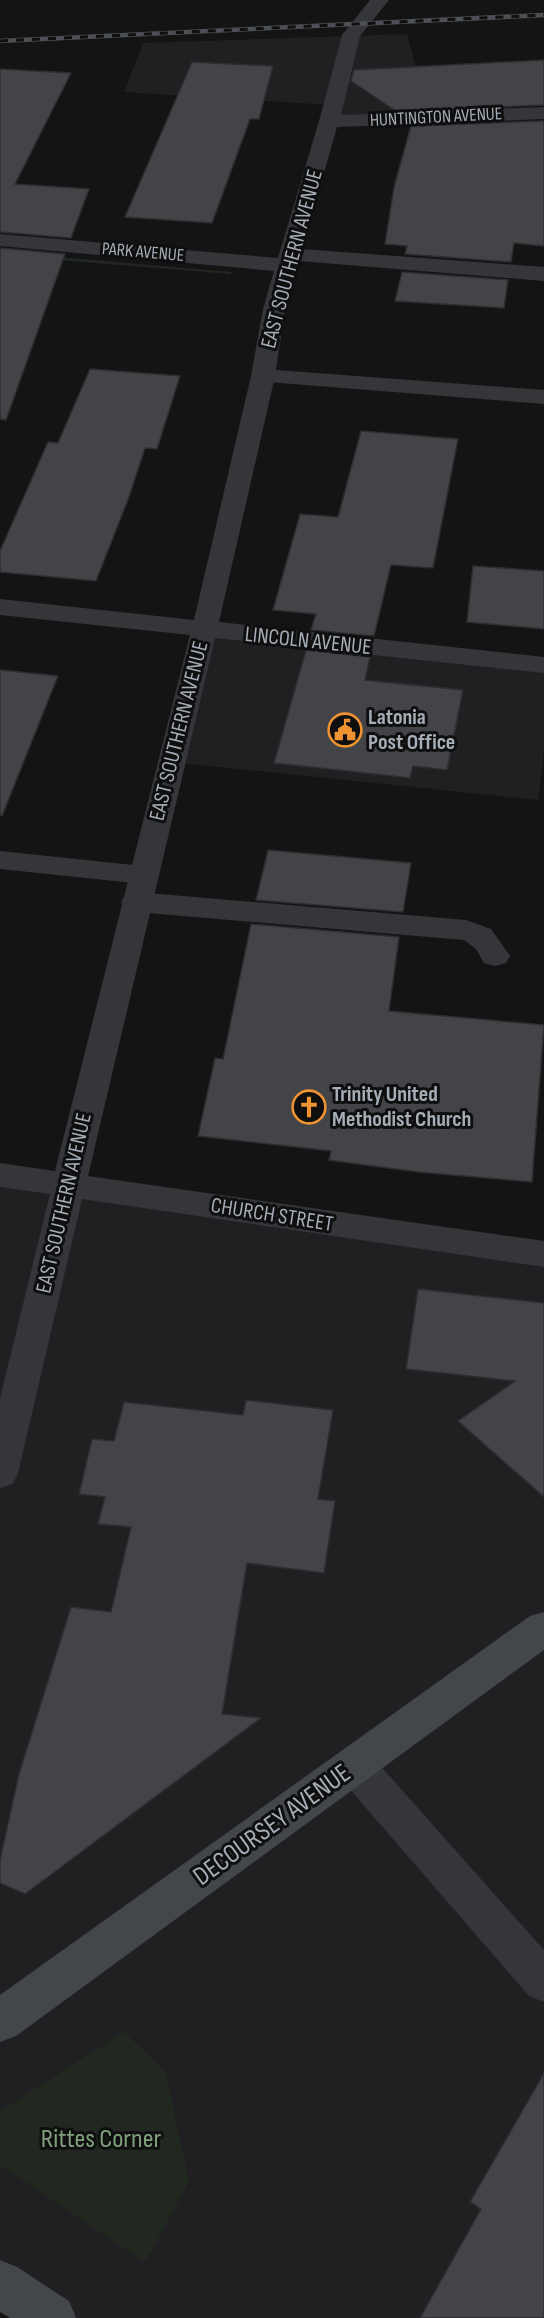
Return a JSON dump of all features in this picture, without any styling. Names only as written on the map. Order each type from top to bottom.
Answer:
[{"type":"main road","name":"DECOURSEY AVENUE","points":[[0,2021],[544,1628]]},
{"type":"main road","points":[[0,2284],[52,2318]]},
{"type":"street","name":"EAST SOUTHERN AVENUE","points":[[0,1473],[139,888],[204,630],[263,376],[274,309],[329,121],[351,35],[380,0]]},
{"type":"street","name":"HUNTINGTON AVENUE","points":[[329,121],[544,112]]},
{"type":"street","name":"PARK AVENUE","points":[[0,240],[544,274]]},
{"type":"street","points":[[263,376],[544,397]]},
{"type":"street","name":"LINCOLN AVENUE","points":[[0,607],[544,665]]},
{"type":"street","points":[[0,860],[139,888],[466,930],[479,933],[487,940],[495,956]]},
{"type":"street","name":"CHURCH STREET","points":[[0,1175],[544,1254]]},
{"type":"street","points":[[355,1766],[544,1982]]},
{"type":"shaded area","points":[[407,34],[430,118],[329,121],[332,105],[124,92],[143,43]]},
{"type":"shaded area","points":[[204,630],[544,665],[544,750],[538,800],[171,762]]},
{"type":"shaded area","points":[[0,1175],[544,1254],[544,2318],[52,2318],[0,2284]]},
{"type":"green space","points":[[0,252],[231,272],[231,274],[47,259]]},
{"type":"green space","name":"Rittes Corner","points":[[124,2032],[166,2073],[189,2182],[145,2262],[0,2165],[0,2111]]},
{"type":"building","points":[[544,60],[544,105],[396,111],[351,81],[354,70]]},
{"type":"building","points":[[192,62],[273,66],[259,119],[250,119],[212,223],[125,217]]},
{"type":"building","points":[[0,69],[71,73],[15,184],[89,189],[71,238],[0,232]]},
{"type":"building","points":[[544,121],[544,246],[514,243],[511,262],[405,254],[407,246],[385,244],[394,187],[411,126]]},
{"type":"building","points":[[0,248],[65,254],[6,420],[0,419]]},
{"type":"building","points":[[402,272],[508,280],[504,308],[395,301]]},
{"type":"building","points":[[90,369],[180,376],[157,449],[145,448],[129,497],[96,581],[0,572],[0,551],[48,442],[58,443]]},
{"type":"building","points":[[361,431],[458,439],[433,568],[391,565],[374,636],[311,630],[316,614],[273,610],[300,514],[338,517]]},
{"type":"building","points":[[473,566],[544,571],[544,629],[467,622]]},
{"type":"building","points":[[306,650],[370,657],[365,680],[463,690],[447,770],[413,766],[410,778],[274,763]]},
{"type":"building","points":[[0,670],[58,676],[2,816],[0,815]]},
{"type":"building","points":[[268,850],[411,863],[403,912],[256,900]]},
{"type":"building","points":[[251,924],[399,937],[389,1011],[544,1025],[532,1182],[418,1172],[329,1160],[331,1151],[198,1136],[215,1058],[223,1059]]},
{"type":"building","points":[[418,1289],[544,1303],[544,1497],[458,1421],[515,1381],[406,1369]]},
{"type":"building","points":[[246,1400],[333,1410],[318,1499],[335,1501],[324,1573],[247,1563],[222,1714],[261,1718],[25,1894],[0,1883],[0,1860],[19,1774],[71,1607],[111,1612],[131,1527],[98,1524],[105,1497],[79,1494],[92,1439],[114,1441],[124,1402],[243,1415]]},
{"type":"building","points":[[544,2073],[544,2318],[420,2318],[481,2209],[470,2202]]},
{"type":"railway","points":[[0,41],[544,15]]},
{"type":"place","name":"Latonia Post Office","points":[[345,730]]},
{"type":"place","name":"Trinity United Methodist Church","points":[[309,1107]]}]
